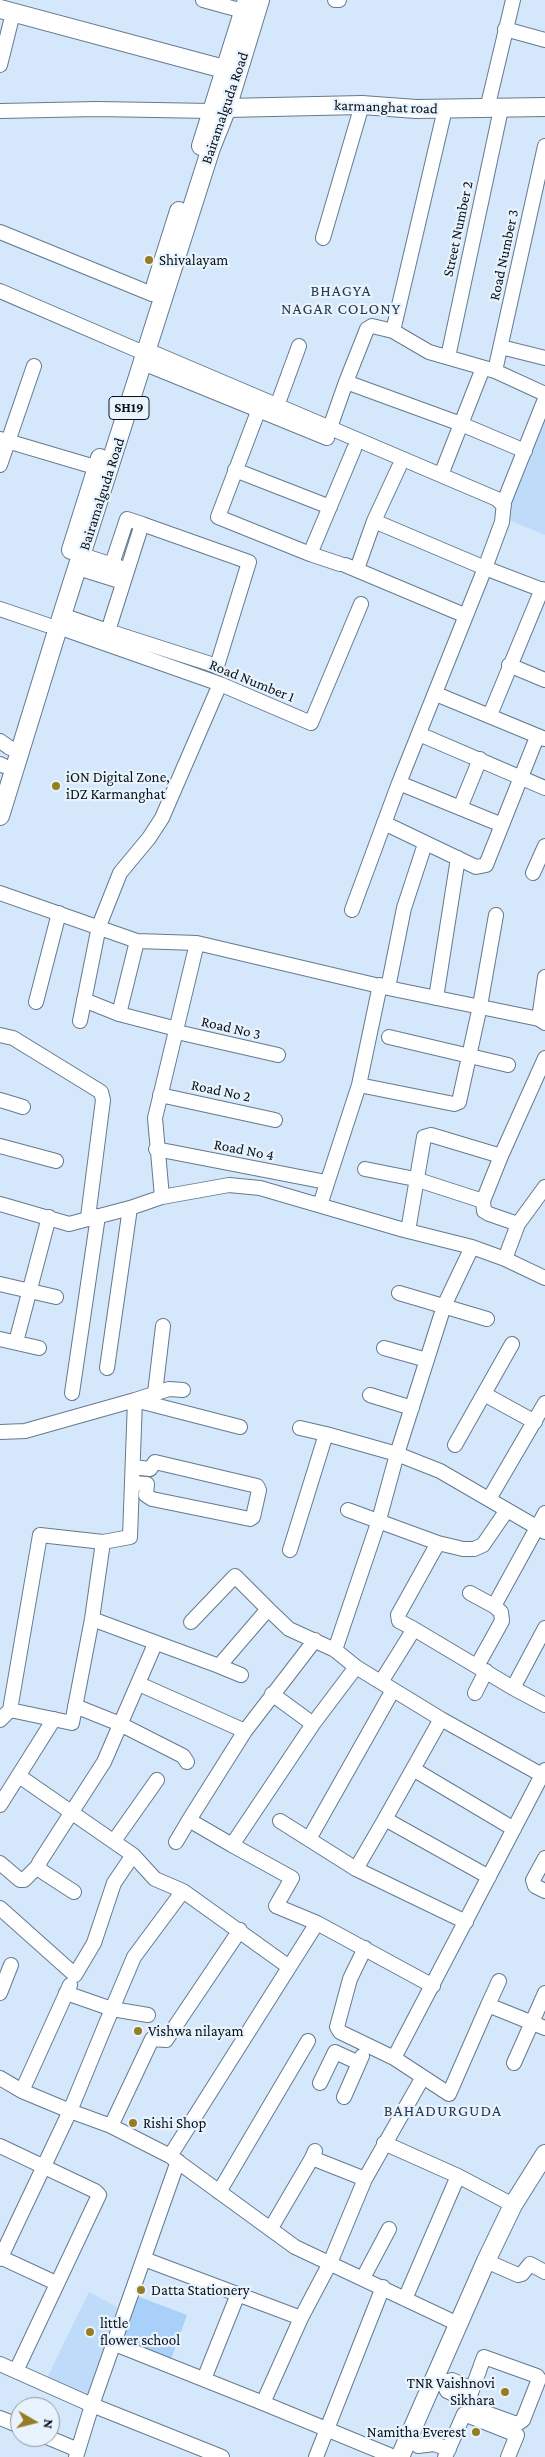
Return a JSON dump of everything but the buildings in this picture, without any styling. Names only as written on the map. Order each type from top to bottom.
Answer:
[{"type":"main road","name":"Bairamalguda Road","points":[[0,816],[56,622],[103,469],[142,354],[176,242],[211,148],[220,110],[260,0]]},
{"type":"main road","name":"Bairamalguda Road","points":[[220,110],[224,70],[245,5]]},
{"type":"main road","points":[[7,11],[224,70]]},
{"type":"main road","name":"karmanghat road","points":[[220,110],[362,105],[445,109],[545,107]]},
{"type":"main road","name":"Bairamalguda Road","points":[[142,354],[152,294],[176,242]]},
{"type":"main road","name":"Bairamalguda Road","points":[[1,770],[5,744],[80,561],[103,469]]},
{"type":"main road","points":[[409,2449],[439,2380],[458,2324],[486,2261],[513,2206],[545,2154]]},
{"type":"street","points":[[203,0],[245,5]]},
{"type":"street","name":"Street Number 2","points":[[448,357],[494,109],[505,29],[512,0]]},
{"type":"street","points":[[0,66],[7,11]]},
{"type":"street","points":[[505,29],[545,40]]},
{"type":"street","points":[[323,238],[362,105]]},
{"type":"street","points":[[0,111],[97,109],[220,110]]},
{"type":"street","points":[[393,331],[445,109]]},
{"type":"street","name":"Road Number 3","points":[[441,475],[461,424],[501,347],[545,146]]},
{"type":"street","points":[[0,232],[152,294]]},
{"type":"street","points":[[0,291],[260,405],[328,433],[441,475],[497,499],[504,506]]},
{"type":"street","points":[[328,433],[367,330],[376,326],[393,331],[429,352],[489,369],[545,394]]},
{"type":"street","points":[[277,406],[299,346]]},
{"type":"street","points":[[501,347],[545,358]]},
{"type":"street","points":[[0,465],[4,440],[34,366]]},
{"type":"street","points":[[346,382],[461,424],[525,451]]},
{"type":"street","points":[[352,910],[399,783],[436,694],[464,615],[485,568],[502,522],[504,506],[545,398]]},
{"type":"street","points":[[260,405],[277,406],[354,448],[494,507],[504,506]]},
{"type":"street","points":[[260,405],[218,516],[310,554],[347,566],[464,615]]},
{"type":"street","points":[[4,440],[103,469]]},
{"type":"street","points":[[310,554],[354,448]]},
{"type":"street","points":[[347,566],[374,521],[399,467]]},
{"type":"street","points":[[236,470],[330,507]]},
{"type":"street","points":[[0,609],[56,622],[108,631],[216,666],[218,665],[249,562],[128,519],[112,564]]},
{"type":"street","points":[[374,521],[485,568],[543,590],[509,665],[490,715]]},
{"type":"street","points":[[108,631],[142,524]]},
{"type":"street","points":[[80,561],[112,564],[125,575]]},
{"type":"street","points":[[80,561],[125,575]]},
{"type":"street","name":"Road Number 1","points":[[56,622],[220,684],[312,723],[361,604]]},
{"type":"street","points":[[509,665],[545,680]]},
{"type":"street","points":[[80,1021],[99,926],[120,873],[149,838],[162,818],[220,684]]},
{"type":"street","points":[[384,823],[425,844],[476,866],[486,865],[521,777],[541,738],[490,715],[436,694]]},
{"type":"street","points":[[419,734],[545,788]]},
{"type":"street","points":[[460,808],[480,759]]},
{"type":"street","points":[[399,783],[502,825]]},
{"type":"street","points":[[320,1205],[359,1085],[404,908],[425,844]]},
{"type":"street","points":[[533,873],[545,846]]},
{"type":"street","points":[[436,998],[458,858]]},
{"type":"street","points":[[0,893],[136,940],[197,943],[542,1021],[545,977]]},
{"type":"street","points":[[36,1002],[59,913]]},
{"type":"street","points":[[359,1085],[456,1104],[459,1100],[480,1006],[496,916]]},
{"type":"street","points":[[119,1014],[136,940]]},
{"type":"street","points":[[162,1197],[156,1149],[155,1118],[197,943]]},
{"type":"street","name":"Road No 3","points":[[84,1000],[119,1014],[177,1031],[278,1055]]},
{"type":"street","points":[[0,1035],[13,1038],[101,1092],[103,1100],[93,1217],[72,1393]]},
{"type":"street","points":[[389,1038],[508,1065]]},
{"type":"street","points":[[518,1224],[484,1211],[483,1201],[545,1058]]},
{"type":"street","name":"Road No 2","points":[[160,1095],[275,1120]]},
{"type":"street","points":[[0,1100],[23,1106]]},
{"type":"street","points":[[408,1231],[422,1142],[427,1135],[501,1156]]},
{"type":"street","points":[[0,1146],[56,1161]]},
{"type":"street","name":"Road No 4","points":[[156,1149],[326,1182]]},
{"type":"street","points":[[365,1169],[416,1179],[483,1201]]},
{"type":"street","points":[[0,1204],[69,1224],[130,1208],[162,1197],[229,1185],[262,1188],[408,1231],[472,1246],[545,1278]]},
{"type":"street","points":[[505,1259],[518,1224],[538,1208],[545,1187]]},
{"type":"street","points":[[107,1368],[130,1208]]},
{"type":"street","points":[[16,1342],[49,1217]]},
{"type":"street","points":[[335,1650],[379,1520],[397,1454],[444,1306],[472,1246]]},
{"type":"street","points":[[0,1284],[56,1297]]},
{"type":"street","points":[[399,1293],[487,1318]]},
{"type":"street","points":[[155,1394],[163,1326]]},
{"type":"street","points":[[0,1338],[38,1348]]},
{"type":"street","points":[[455,1445],[512,1344]]},
{"type":"street","points":[[384,1348],[427,1360]]},
{"type":"street","points":[[0,1432],[25,1432],[169,1389],[183,1390]]},
{"type":"street","points":[[484,1394],[535,1422]]},
{"type":"street","points":[[370,1395],[412,1408]]},
{"type":"street","points":[[135,1400],[240,1427]]},
{"type":"street","points":[[0,1720],[10,1710],[40,1536],[102,1542],[130,1537],[135,1400]]},
{"type":"street","points":[[489,1499],[545,1403]]},
{"type":"street","points":[[300,1428],[397,1454],[440,1471],[541,1530]]},
{"type":"street","points":[[290,1550],[326,1434]]},
{"type":"street","points":[[132,1483],[147,1484],[146,1495],[152,1499],[250,1519],[253,1517],[259,1490],[257,1486],[155,1462],[150,1468],[133,1467]]},
{"type":"street","points":[[348,1510],[438,1542],[463,1549],[474,1549],[482,1545],[506,1510]]},
{"type":"street","points":[[494,1606],[541,1530],[545,1514]]},
{"type":"street","points":[[10,1710],[72,1723],[92,1619],[102,1542]]},
{"type":"street","points":[[438,1542],[398,1615],[399,1621],[545,1705]]},
{"type":"street","points":[[191,1622],[235,1576],[289,1629],[335,1650],[356,1666],[441,1719],[544,1772],[394,2058]]},
{"type":"street","points":[[470,1593],[494,1606],[501,1612],[502,1620],[482,1669],[475,1693]]},
{"type":"street","points":[[219,1666],[268,1609]]},
{"type":"street","points":[[92,1619],[241,1675]]},
{"type":"street","points":[[513,1688],[545,1628]]},
{"type":"street","points":[[309,1839],[414,1629]]},
{"type":"street","points":[[176,1842],[245,1731],[315,1640]]},
{"type":"street","points":[[0,1863],[20,1880],[24,1880],[38,1866],[104,1762],[155,1644]]},
{"type":"street","points":[[232,1845],[313,1724],[356,1666]]},
{"type":"street","points":[[139,1684],[245,1731]]},
{"type":"street","points":[[272,1694],[313,1724]]},
{"type":"street","points":[[75,1706],[120,1724],[183,1756],[187,1762]]},
{"type":"street","points":[[0,1804],[20,1776],[54,1719]]},
{"type":"street","points":[[356,1869],[441,1719]]},
{"type":"street","points":[[413,1769],[514,1829]]},
{"type":"street","points":[[20,1776],[133,1855],[154,1879],[183,1891],[240,1930],[289,1967]]},
{"type":"street","points":[[114,1841],[157,1780]]},
{"type":"street","points":[[385,1819],[490,1876]]},
{"type":"street","points":[[189,1820],[292,1878],[276,1906],[317,1923],[432,1986]]},
{"type":"street","points":[[280,1821],[356,1869],[466,1922]]},
{"type":"street","points":[[22,2091],[66,1993],[94,1943],[114,1883],[133,1855]]},
{"type":"street","points":[[545,1858],[533,1880],[535,1886],[545,1891]]},
{"type":"street","points":[[38,1866],[40,1870],[74,1892]]},
{"type":"street","points":[[56,2283],[0,2258],[70,2111],[134,1957],[183,1891]]},
{"type":"street","points":[[0,1908],[75,1976]]},
{"type":"street","points":[[60,2444],[77,2453],[144,2258],[174,2159],[317,1923]]},
{"type":"street","points":[[111,2126],[152,2039],[166,2040],[240,1930]]},
{"type":"street","points":[[365,1948],[350,1979],[337,2027],[340,2032],[394,2058],[449,2094],[499,1981]]},
{"type":"street","points":[[0,1993],[11,1965]]},
{"type":"street","points":[[66,1993],[112,2009],[148,2015]]},
{"type":"street","points":[[514,2063],[545,1993]]},
{"type":"street","points":[[488,2005],[545,2028]]},
{"type":"street","points":[[219,2192],[308,2041]]},
{"type":"street","points":[[344,2097],[367,2046]]},
{"type":"street","points":[[320,2083],[335,2052],[360,2063]]},
{"type":"street","points":[[263,2403],[301,2318],[330,2263],[365,2180],[384,2143],[423,2077]]},
{"type":"street","points":[[0,2078],[22,2091],[111,2126],[174,2159],[296,2247],[458,2324]]},
{"type":"street","points":[[384,2143],[458,2176],[513,2206]]},
{"type":"street","points":[[0,2146],[95,2191],[99,2195],[16,2371]]},
{"type":"street","points":[[271,2228],[314,2155],[365,2180]]},
{"type":"street","points":[[405,2298],[458,2176]]},
{"type":"street","points":[[363,2278],[389,2229]]},
{"type":"street","points":[[144,2258],[301,2318]]},
{"type":"street","points":[[486,2261],[518,2275],[522,2274],[525,2267],[530,2264],[545,2272]]},
{"type":"street","points":[[316,2457],[383,2287]]},
{"type":"street","points":[[204,2379],[238,2294]]},
{"type":"street","points":[[115,2344],[394,2457]]},
{"type":"street","points":[[487,2356],[537,2376],[539,2379],[523,2420],[517,2424],[470,2407],[470,2395],[482,2359],[487,2356]]},
{"type":"street","points":[[0,2364],[92,2405],[222,2457]]},
{"type":"street","points":[[439,2380],[447,2391],[470,2395]]},
{"type":"street","points":[[409,2449],[434,2444],[447,2453],[464,2414],[517,2435],[508,2457]]},
{"type":"street","points":[[409,2449],[430,2457]]},
{"type":"shaded area","points":[[545,413],[545,535],[509,520],[506,507]]},
{"type":"shaded area","name":"little flower school","points":[[89,2292],[117,2307],[91,2397],[46,2380]]},
{"type":"shaded area","points":[[134,2295],[187,2315],[171,2359],[120,2341]]},
{"type":"place","name":"Shivalayam","points":[[149,260]]},
{"type":"place","name":"iON Digital Zone, iDZ Karmanghat","points":[[56,786]]},
{"type":"place","name":"Vishwa nilayam","points":[[138,2031]]},
{"type":"place","name":"Rishi Shop","points":[[133,2123]]},
{"type":"place","name":"Datta Stationery","points":[[141,2290]]},
{"type":"place","name":"little flower school","points":[[90,2332]]},
{"type":"place","name":"TNR Vaishnovi Sikhara","points":[[505,2392]]},
{"type":"place","name":"Namitha Everest","points":[[476,2432]]},
{"type":"district","name":"BHAGYA NAGAR COLONY","points":[[341,300]]},
{"type":"district","name":"BAHADURGUDA","points":[[443,2111]]}]
